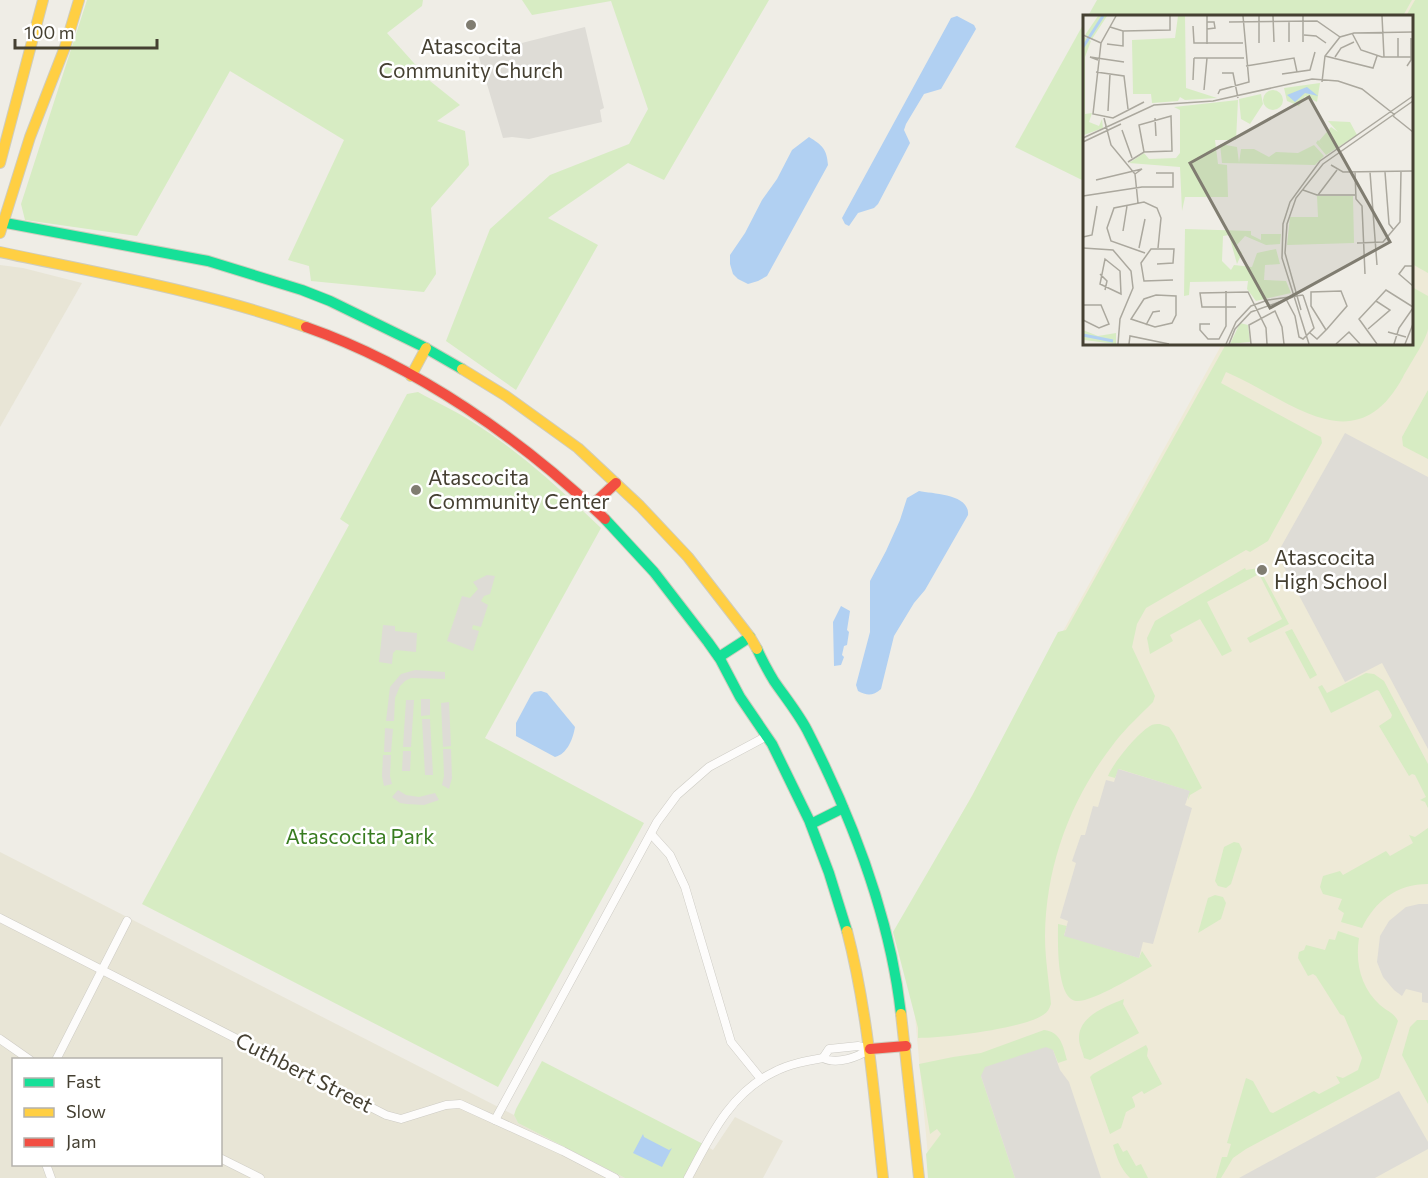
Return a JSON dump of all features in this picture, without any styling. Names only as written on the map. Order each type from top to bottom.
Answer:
[{"type":"main road","points":[[1,158],[43,0]]},
{"type":"main road","points":[[79,0],[65,47],[30,137],[1,226],[144,248],[219,264],[330,301],[426,348],[506,396],[578,448],[640,506],[688,557],[750,637],[773,679],[806,728],[843,807],[867,872],[888,943],[898,991],[906,1046],[919,1178]]},
{"type":"main road","points":[[0,252],[222,300],[302,326],[345,343],[411,376],[484,419],[561,479],[612,525],[663,581],[719,657],[742,699],[767,736],[811,824],[832,883],[852,952],[870,1049],[883,1178]]},
{"type":"main road","points":[[411,376],[426,348]]},
{"type":"main road","points":[[591,506],[616,483]]},
{"type":"main road","points":[[719,657],[750,637]]},
{"type":"main road","points":[[811,824],[843,807]]},
{"type":"main road","points":[[870,1049],[906,1046]]},
{"type":"street","points":[[495,1120],[651,834],[677,795],[709,767],[767,736]]},
{"type":"street","points":[[651,834],[670,855],[686,887],[731,1042],[761,1079]]},
{"type":"street","name":"Cuthbert Street","points":[[0,918],[386,1115],[401,1119],[446,1105],[460,1104],[615,1178]]},
{"type":"street","points":[[57,1058],[127,921]]},
{"type":"street","points":[[0,1039],[28,1058]]},
{"type":"street","points":[[688,1178],[722,1118],[746,1090],[761,1079],[794,1064],[823,1058],[829,1061],[858,1057],[870,1049]]},
{"type":"street","points":[[222,1159],[260,1178]]},
{"type":"shaded area","name":"Atascocita High School","points":[[1412,0],[1428,0],[1428,1178],[930,1178],[915,1016],[897,931],[1221,345],[1413,345],[1413,15],[1404,15]]},
{"type":"shaded area","points":[[585,27],[604,108],[600,110],[602,122],[529,139],[503,138],[478,54]]},
{"type":"shaded area","points":[[0,265],[23,268],[82,283],[0,427]]},
{"type":"shaded area","points":[[1345,433],[1428,477],[1428,749],[1382,663],[1345,682],[1277,554]]},
{"type":"shaded area","points":[[487,575],[495,576],[490,594],[484,596],[481,601],[488,605],[481,627],[473,625],[472,629],[479,631],[473,651],[447,641],[462,596],[470,598],[478,589],[473,582]]},
{"type":"shaded area","points":[[383,625],[395,626],[395,631],[417,633],[416,652],[396,650],[393,653],[392,664],[379,662]]},
{"type":"shaded area","points":[[415,670],[445,672],[445,679],[411,678],[405,681],[395,698],[394,721],[386,721],[390,687],[401,674]]},
{"type":"shaded area","points":[[421,699],[430,699],[430,715],[421,716]]},
{"type":"shaded area","points":[[406,700],[414,700],[411,747],[403,747]]},
{"type":"shaded area","points":[[449,702],[451,746],[443,747],[441,703]]},
{"type":"shaded area","points":[[422,719],[430,719],[433,775],[425,775]]},
{"type":"shaded area","points":[[385,728],[393,729],[391,752],[384,752]]},
{"type":"shaded area","points":[[443,749],[451,749],[452,778],[449,789],[442,785]]},
{"type":"shaded area","points":[[403,751],[411,751],[410,771],[402,771]]},
{"type":"shaded area","points":[[383,755],[391,755],[392,784],[384,786],[382,776]]},
{"type":"shaded area","points":[[1118,769],[1190,791],[1185,805],[1192,808],[1153,944],[1143,942],[1139,958],[1064,936],[1068,921],[1060,918],[1076,863],[1072,861],[1081,835],[1085,835],[1093,806],[1098,807],[1106,780],[1114,782]]},
{"type":"shaded area","points":[[398,790],[406,795],[419,797],[435,793],[439,800],[424,805],[400,803],[392,797]]},
{"type":"shaded area","points":[[0,852],[514,1115],[518,1123],[625,1178],[0,1178]]},
{"type":"shaded area","points":[[1428,904],[1428,1003],[1422,1002],[1422,993],[1406,989],[1402,996],[1394,990],[1383,977],[1377,962],[1380,936],[1389,921],[1406,907]]},
{"type":"shaded area","points":[[1046,1047],[1053,1050],[1060,1070],[1069,1082],[1101,1178],[1015,1178],[981,1076],[985,1067]]},
{"type":"shaded area","points":[[1399,1091],[1428,1142],[1428,1149],[1375,1178],[1239,1178]]},
{"type":"shaded area","points":[[735,1117],[783,1141],[763,1178],[685,1178],[703,1144],[713,1150]]},
{"type":"green space","points":[[87,0],[423,0],[422,6],[387,33],[430,81],[460,105],[437,121],[465,131],[469,165],[431,208],[436,274],[424,292],[311,281],[309,266],[288,260],[344,140],[230,71],[137,236],[25,220],[21,204]]},
{"type":"green space","points":[[522,0],[769,0],[664,180],[628,163],[548,218],[598,245],[516,390],[446,341],[490,229],[550,175],[629,144],[648,109],[611,1],[532,15]]},
{"type":"green space","points":[[1097,0],[1412,0],[1404,15],[1089,15]]},
{"type":"green space","points":[[1415,0],[1428,0],[1428,273],[1413,265],[1413,15],[1407,15]]},
{"type":"green space","points":[[1083,25],[1083,181],[1015,147]]},
{"type":"green space","points":[[1413,288],[1428,296],[1428,329],[1421,346],[1384,403],[1364,417],[1342,421],[1320,418],[1226,372],[1221,383],[1321,437],[1322,443],[1268,541],[1250,552],[1246,550],[1146,608],[1137,624],[1132,647],[1155,696],[1153,702],[1119,737],[1099,763],[1064,833],[1050,883],[1046,909],[1045,945],[1051,1004],[1048,1010],[1033,1020],[1001,1028],[918,1038],[918,1028],[893,932],[972,796],[1058,632],[1066,630],[1225,345],[1413,345]]},
{"type":"green space","points":[[1428,390],[1428,459],[1403,446],[1402,437]]},
{"type":"green space","name":"Atascocita Park","points":[[418,392],[465,417],[506,445],[555,485],[601,528],[485,738],[644,823],[498,1087],[142,904],[349,525],[340,519],[407,394]]},
{"type":"green space","points":[[1245,568],[1246,570],[1259,568],[1289,624],[1250,643],[1247,638],[1282,619],[1259,574],[1207,602],[1232,651],[1222,656],[1200,619],[1170,635],[1173,641],[1150,654],[1147,638],[1155,621]]},
{"type":"green space","points":[[1292,629],[1317,675],[1310,679],[1285,632]]},
{"type":"green space","points":[[1366,673],[1374,674],[1384,681],[1428,764],[1428,808],[1425,802],[1420,800],[1426,797],[1415,775],[1409,776],[1379,726],[1392,715],[1379,691],[1331,713],[1318,687],[1322,685],[1327,693]]},
{"type":"green space","points":[[1160,724],[1169,727],[1174,734],[1202,788],[1190,795],[1188,800],[1189,791],[1119,769],[1115,778],[1108,776],[1120,756],[1139,735],[1151,725]]},
{"type":"green space","points":[[1428,828],[1428,884],[1406,887],[1388,896],[1373,910],[1362,928],[1341,922],[1344,913],[1338,909],[1342,899],[1323,894],[1320,887],[1323,876],[1340,871],[1343,875],[1386,851],[1390,856],[1413,843],[1409,835],[1415,837]]},
{"type":"green space","points":[[1234,842],[1239,843],[1242,849],[1231,884],[1226,888],[1218,886],[1215,881],[1224,847]]},
{"type":"green space","points":[[1215,895],[1223,897],[1226,903],[1221,919],[1198,933],[1208,898]]},
{"type":"green space","points":[[1058,924],[1067,926],[1064,935],[1139,958],[1142,951],[1152,966],[1092,998],[1076,1001],[1069,997],[1062,980],[1058,955]]},
{"type":"green space","points":[[1338,931],[1359,938],[1359,966],[1364,983],[1373,998],[1398,1021],[1379,1078],[1246,1149],[1233,1158],[1221,1178],[1216,1178],[1222,1157],[1227,1157],[1231,1144],[1227,1143],[1246,1078],[1253,1081],[1270,1112],[1273,1113],[1314,1091],[1319,1094],[1340,1083],[1336,1076],[1343,1078],[1358,1070],[1362,1058],[1344,1016],[1340,1014],[1316,976],[1313,974],[1308,976],[1298,958],[1299,952],[1304,950],[1306,945],[1325,950],[1329,939],[1335,940]]},
{"type":"green space","points":[[1124,999],[1123,1004],[1139,1033],[1090,1060],[1084,1058],[1079,1039],[1083,1024],[1095,1013]]},
{"type":"green space","points":[[1417,1020],[1428,1020],[1428,1104],[1402,1055],[1410,1027]]},
{"type":"green space","points":[[1044,1030],[1058,1037],[1067,1060],[1058,1063],[1053,1050],[981,1076],[1015,1178],[928,1178],[926,1154],[941,1134],[937,1129],[930,1134],[919,1064],[981,1053]]},
{"type":"green space","points":[[1146,1045],[1147,1056],[1162,1084],[1144,1094],[1142,1091],[1132,1097],[1135,1107],[1126,1112],[1121,1128],[1110,1134],[1090,1077]]},
{"type":"green space","points":[[542,1061],[703,1144],[685,1178],[625,1178],[518,1123],[514,1115],[516,1109]]},
{"type":"green space","points":[[1118,1143],[1123,1152],[1127,1150],[1136,1166],[1141,1164],[1148,1178],[1130,1178],[1119,1163],[1113,1145]]},
{"type":"water","points":[[957,16],[974,25],[976,29],[941,89],[924,94],[906,124],[904,130],[910,143],[878,204],[874,208],[858,213],[849,226],[845,224],[842,218],[951,18]]},
{"type":"water","points":[[809,137],[823,148],[828,165],[767,276],[748,284],[733,274],[730,255],[777,179],[792,150]]},
{"type":"water","points":[[919,491],[942,494],[957,499],[967,508],[968,515],[925,590],[914,603],[894,636],[881,689],[873,694],[864,694],[858,691],[856,685],[870,632],[870,581],[900,520],[907,498]]},
{"type":"water","points":[[841,606],[850,611],[847,630],[849,632],[841,665],[834,666],[833,622]]},
{"type":"water","points":[[541,691],[547,693],[575,727],[569,745],[563,753],[555,757],[516,736],[516,723],[531,695]]},
{"type":"water","points":[[643,1134],[644,1137],[669,1150],[672,1148],[662,1167],[633,1153]]},
{"type":"traffic: fast","points":[[0,222],[208,261],[302,290],[330,301],[422,346],[462,369]]},
{"type":"traffic: fast","points":[[605,519],[654,572],[708,642],[720,659],[740,697],[772,744],[809,820],[847,931]]},
{"type":"traffic: fast","points":[[719,657],[750,637]]},
{"type":"traffic: fast","points":[[757,649],[774,681],[807,730],[854,833],[867,868],[888,941],[901,1014]]},
{"type":"traffic: fast","points":[[811,824],[843,808]]},
{"type":"traffic: slow","points":[[0,163],[43,0]]},
{"type":"traffic: slow","points":[[0,233],[30,137],[65,47],[79,0]]},
{"type":"traffic: slow","points":[[0,252],[193,294],[306,327]]},
{"type":"traffic: slow","points":[[411,376],[426,348]]},
{"type":"traffic: slow","points":[[462,369],[506,396],[578,448],[640,506],[688,557],[757,649]]},
{"type":"traffic: slow","points":[[847,931],[865,1023],[883,1178]]},
{"type":"traffic: slow","points":[[901,1014],[919,1178]]},
{"type":"traffic: jam","points":[[306,327],[388,362],[466,408],[503,433],[573,489],[605,519]]},
{"type":"traffic: jam","points":[[591,506],[616,483]]},
{"type":"traffic: jam","points":[[870,1049],[906,1046]]},
{"type":"place","name":"Atascocita Community Church","points":[[471,25]]},
{"type":"place","name":"Atascocita Community Center","points":[[416,490]]},
{"type":"place","name":"Atascocita High School","points":[[1262,570]]}]
